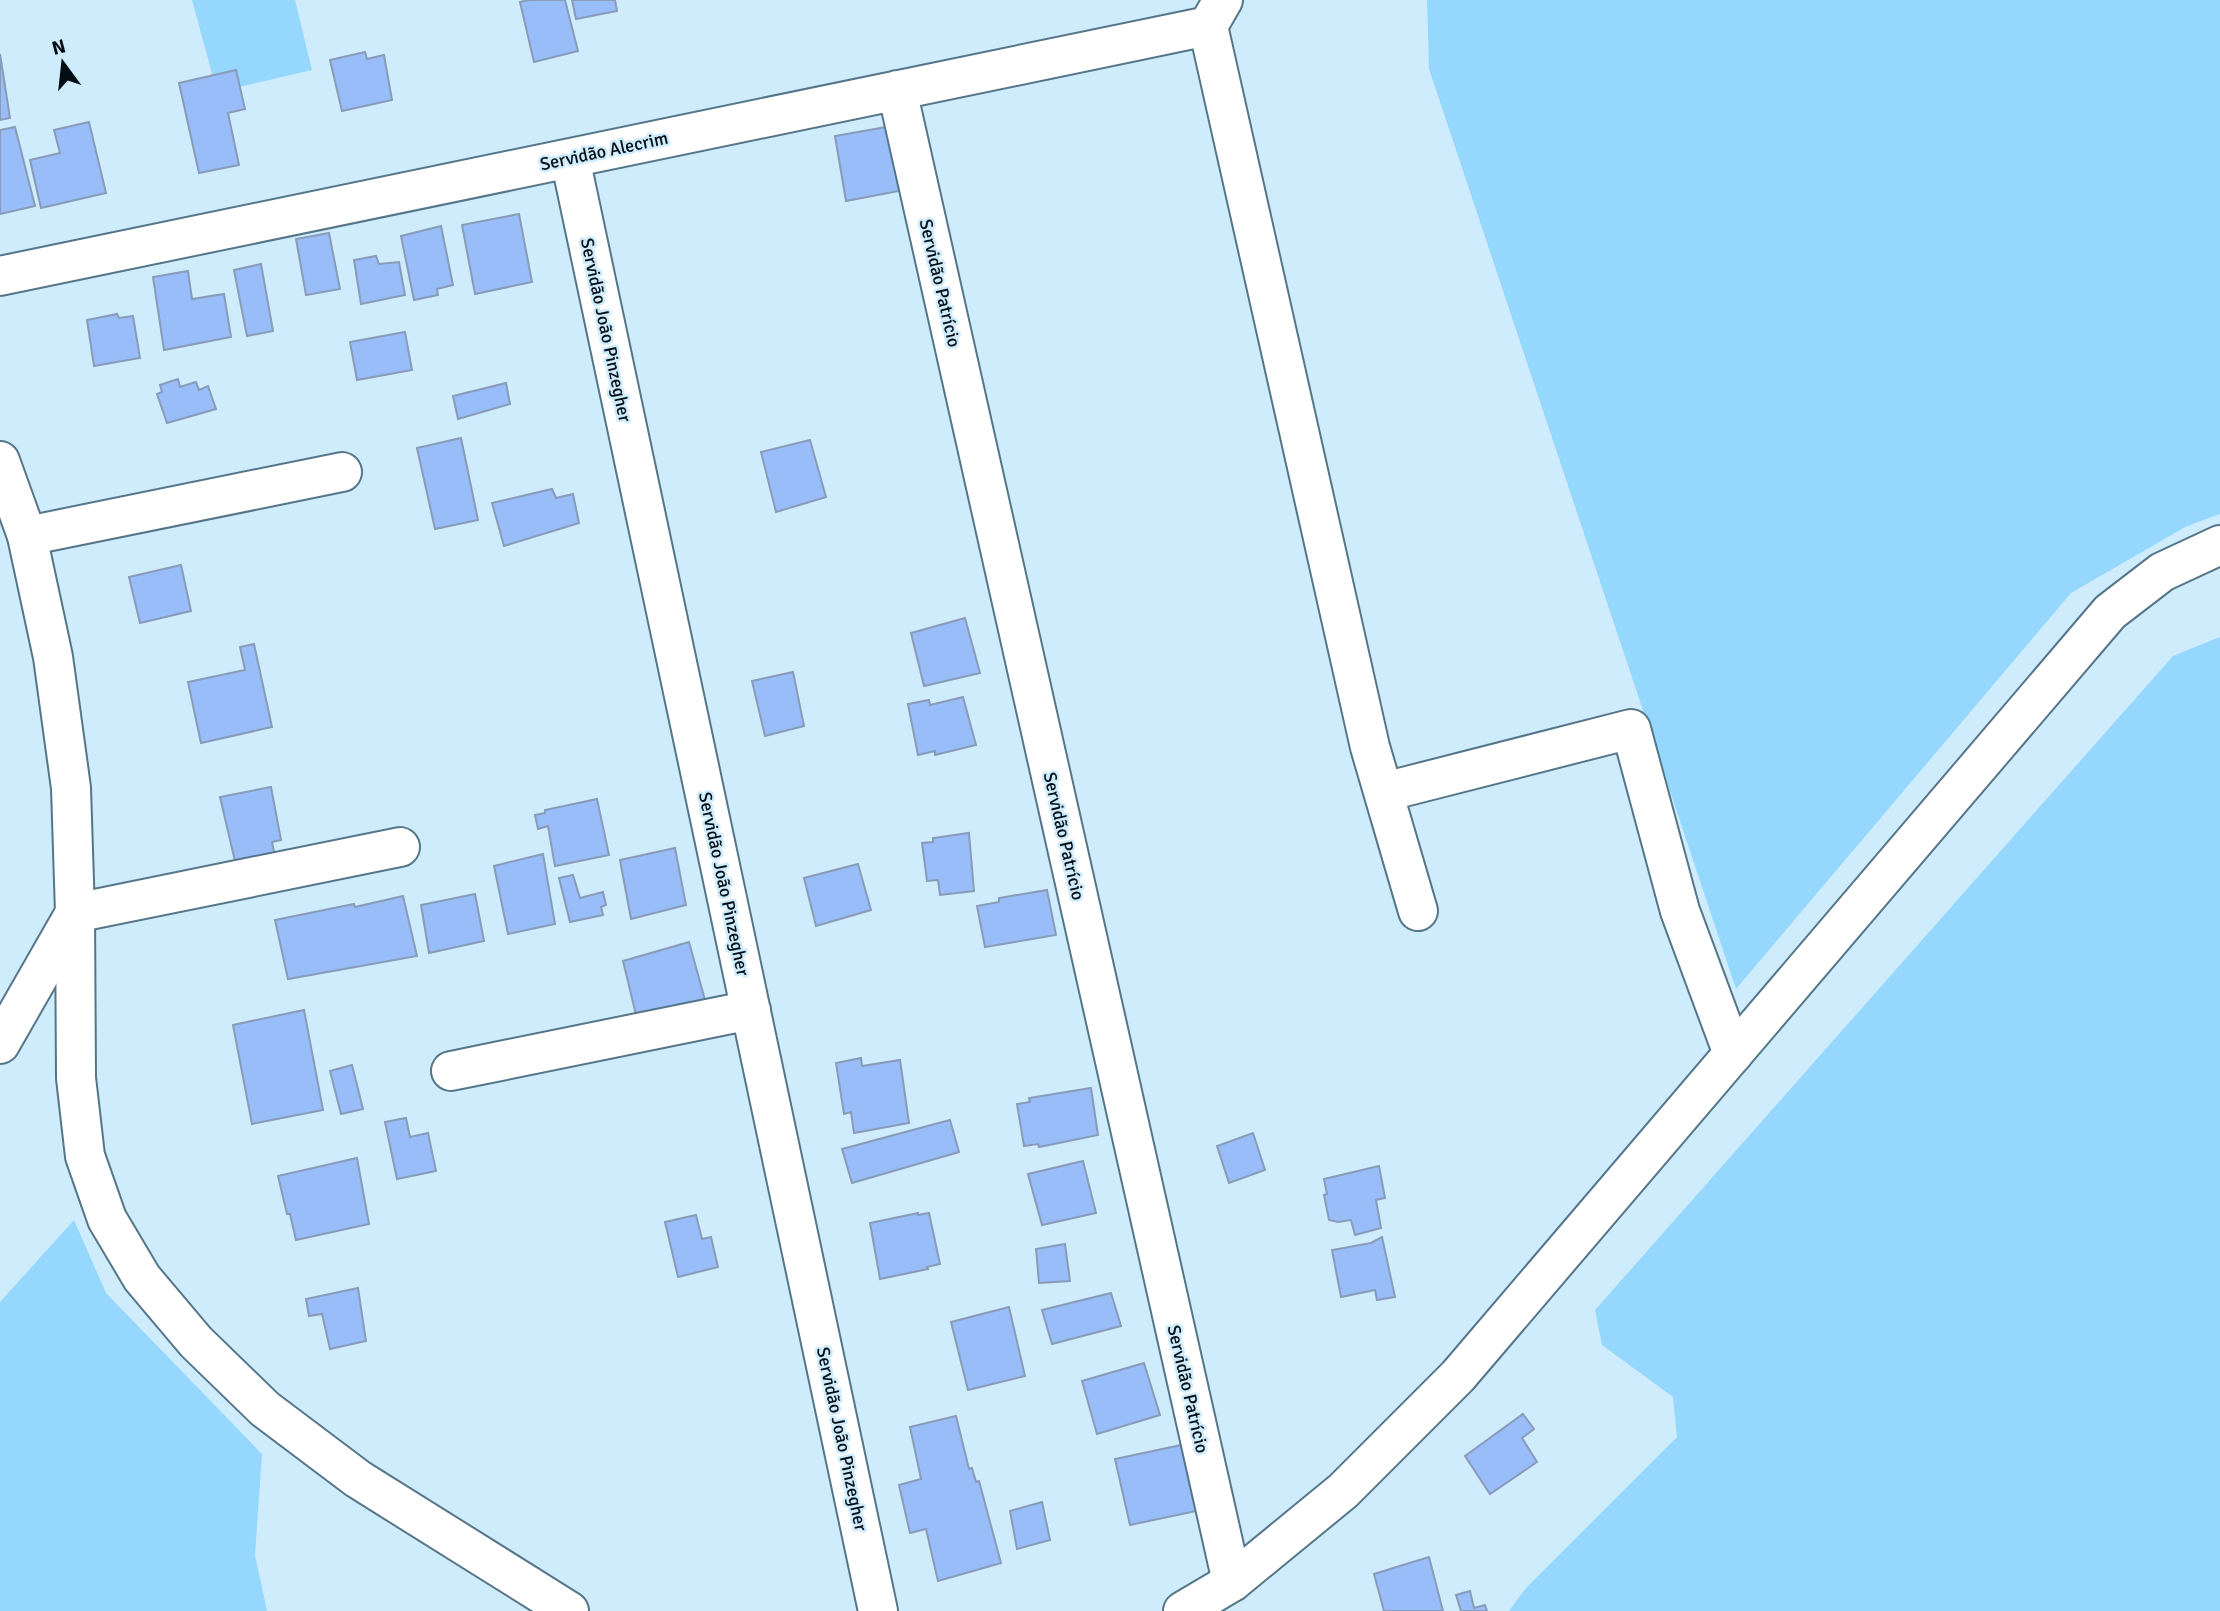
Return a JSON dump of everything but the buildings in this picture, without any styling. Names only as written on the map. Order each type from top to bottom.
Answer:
[{"type":"street","name":"Servidão Alecrim","points":[[0,276],[897,90],[1216,13]]},
{"type":"street","points":[[1216,13],[1366,733],[1418,911]]},
{"type":"street","name":"Servidão Patrício","points":[[897,90],[1231,1582]]},
{"type":"street","name":"Servidão João Pinzegher","points":[[570,158],[878,1611]]},
{"type":"street","points":[[0,461],[27,536],[53,657],[71,788],[76,1078],[85,1156],[107,1219],[142,1278],[196,1342],[265,1409],[359,1479],[569,1611]]},
{"type":"street","points":[[27,536],[342,472]]},
{"type":"street","points":[[1183,1611],[1231,1582],[1343,1491],[1458,1376],[2110,612],[2162,572],[2220,545]]},
{"type":"street","points":[[1384,792],[1631,729],[1680,911],[1733,1054]]},
{"type":"street","points":[[0,1044],[75,913],[400,847]]},
{"type":"street","points":[[451,1071],[751,1010]]},
{"type":"shaded area","points":[[192,0],[295,0],[312,70],[217,92]]},
{"type":"shaded area","points":[[1427,0],[2220,0],[2220,514],[2187,526],[2071,593],[1736,989],[1429,69]]},
{"type":"shaded area","points":[[2220,637],[2220,1611],[1509,1611],[1525,1589],[1677,1437],[1673,1397],[1602,1345],[1595,1310],[2173,656]]},
{"type":"shaded area","points":[[74,1220],[106,1293],[262,1454],[255,1555],[267,1611],[0,1611],[0,1302]]}]
